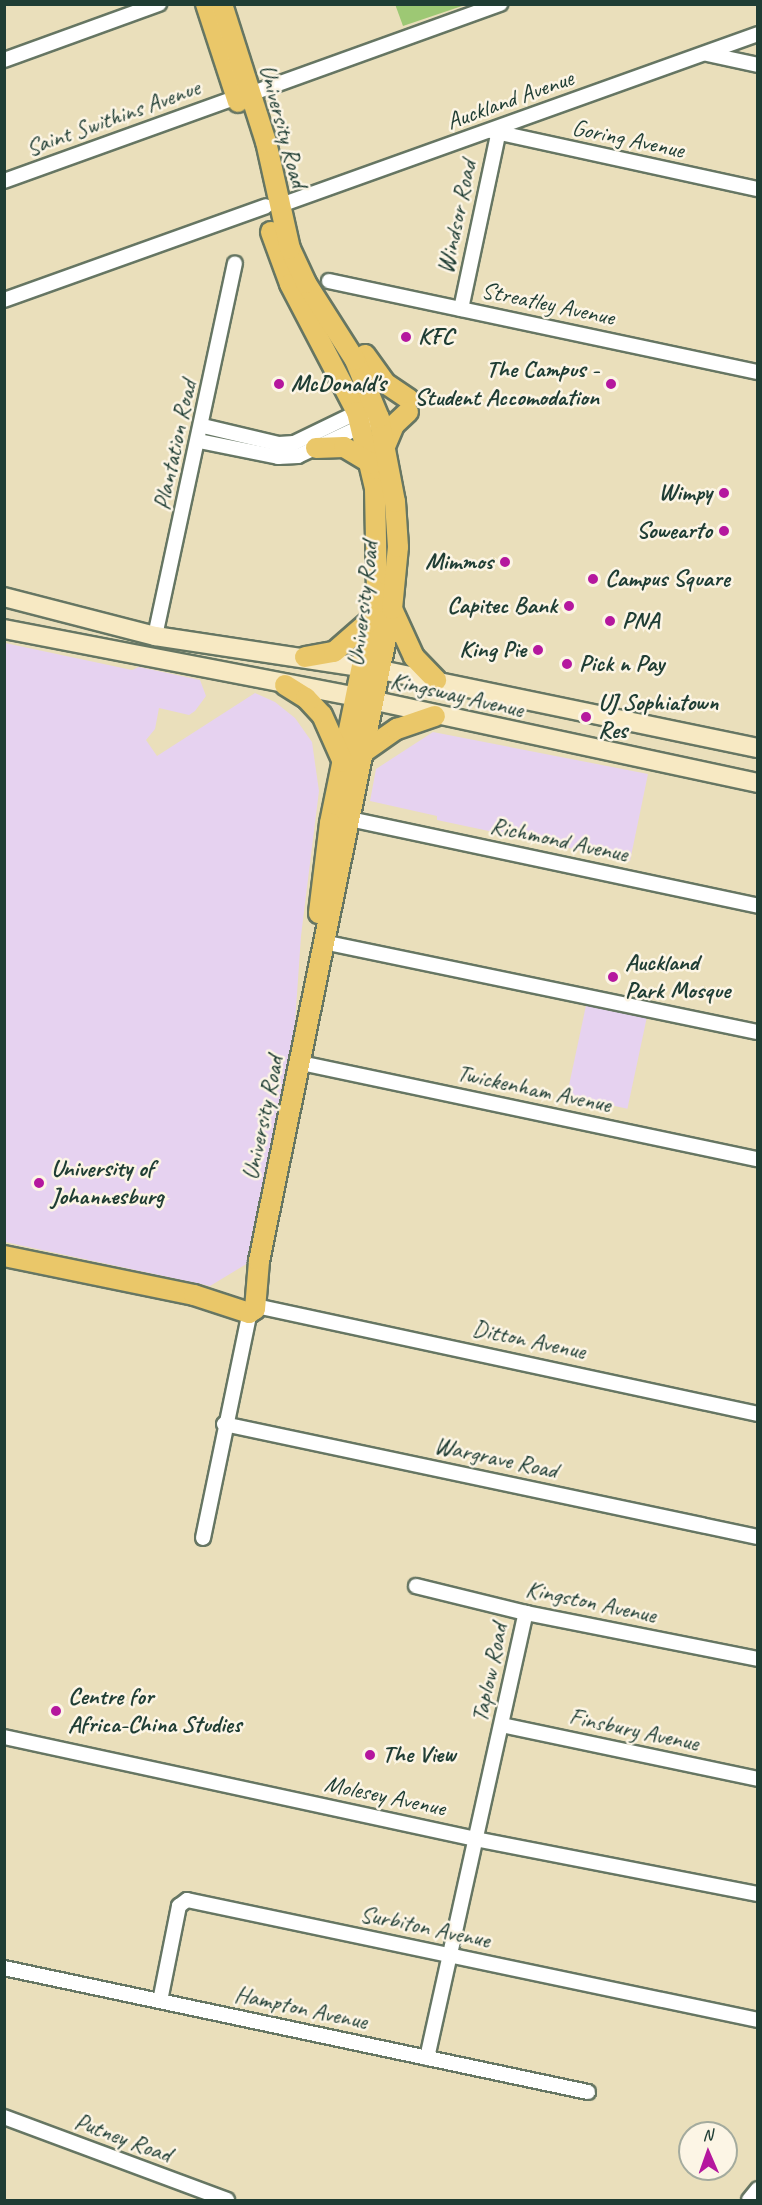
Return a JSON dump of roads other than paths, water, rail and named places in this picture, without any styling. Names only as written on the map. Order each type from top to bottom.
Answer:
[{"type":"main road","name":"University Road","points":[[206,4],[272,163],[272,206],[286,274],[386,444],[398,539],[392,609],[372,669],[366,699],[343,762],[322,876],[315,984]]},
{"type":"main road","name":"University Road","points":[[222,4],[243,96]]},
{"type":"main road","name":"University Road","points":[[272,206],[297,265],[366,381],[378,532],[372,669]]},
{"type":"main road","points":[[334,326],[352,335],[378,375],[408,405],[394,425],[386,444]]},
{"type":"main road","points":[[316,448],[344,447],[372,464]]},
{"type":"main road","name":"Kingsway Avenue","points":[[4,597],[155,636],[305,657],[436,680],[758,748]]},
{"type":"main road","points":[[392,609],[414,657],[436,680]]},
{"type":"main road","points":[[305,657],[334,652],[373,618]]},
{"type":"main road","name":"Kingsway Avenue","points":[[4,628],[285,685],[366,699],[435,716],[758,783]]},
{"type":"main road","points":[[285,685],[306,698],[322,715],[343,762]]},
{"type":"main road","name":"University Road","points":[[250,1307],[301,1063],[323,942],[365,751],[366,699]]},
{"type":"main road","points":[[365,751],[397,729],[435,716]]},
{"type":"main road","name":"Ditton Avenue","points":[[4,1256],[250,1307]]},
{"type":"street","points":[[4,60],[159,4]]},
{"type":"street","name":"Saint Swithins Avenue","points":[[4,181],[500,4]]},
{"type":"street","name":"Auckland Avenue","points":[[4,300],[272,206],[494,133],[758,34]]},
{"type":"street","points":[[706,54],[758,64]]},
{"type":"street","name":"Goring Avenue","points":[[494,133],[758,189]]},
{"type":"street","name":"Windsor Road","points":[[461,309],[494,133]]},
{"type":"street","name":"Plantation Road","points":[[155,636],[203,426],[236,264]]},
{"type":"street","name":"Streatley Avenue","points":[[329,281],[758,372]]},
{"type":"street","points":[[203,426],[279,444],[294,443],[368,415]]},
{"type":"street","points":[[199,441],[278,457],[298,456],[316,448],[368,415]]},
{"type":"street","name":"Richmond Avenue","points":[[350,819],[758,906]]},
{"type":"street","points":[[323,942],[758,1032]]},
{"type":"street","name":"Twickenham Avenue","points":[[301,1063],[758,1159]]},
{"type":"street","name":"Ditton Avenue","points":[[250,1307],[758,1414]]},
{"type":"street","name":"University Road","points":[[203,1538],[224,1424],[250,1307]]},
{"type":"street","name":"Wargrave Road","points":[[224,1424],[758,1537]]},
{"type":"street","name":"Kingston Avenue","points":[[416,1586],[526,1613],[758,1659]]},
{"type":"street","name":"Taplow Road","points":[[427,2058],[526,1613]]},
{"type":"street","name":"Finsbury Avenue","points":[[502,1725],[758,1779]]},
{"type":"street","name":"Molesey Avenue","points":[[4,1737],[475,1839],[758,1894]]},
{"type":"street","name":"Surbiton Avenue","points":[[160,2001],[179,1906],[187,1900],[758,2020]]},
{"type":"street","name":"Hampton Avenue","points":[[4,1968],[588,2092]]},
{"type":"street","name":"Putney Road","points":[[4,2117],[226,2200]]},
{"type":"place","name":"KFC","points":[[406,337]]},
{"type":"place","name":"McDonald's","points":[[279,384]]},
{"type":"place","name":"The Campus - Student Accomodation","points":[[611,384]]},
{"type":"place","name":"Wimpy","points":[[724,493]]},
{"type":"place","name":"Sowearto","points":[[724,531]]},
{"type":"place","name":"Mimmos","points":[[505,562]]},
{"type":"place","name":"Campus Square","points":[[593,579]]},
{"type":"place","name":"Capitec Bank","points":[[569,606]]},
{"type":"place","name":"PNA","points":[[610,621]]},
{"type":"place","name":"King Pie","points":[[538,650]]},
{"type":"place","name":"Pick n Pay","points":[[567,664]]},
{"type":"place","name":"UJ Sophiatown Res","points":[[586,717]]},
{"type":"place","name":"Auckland Park Mosque","points":[[613,977]]},
{"type":"place","name":"University of Johannesburg","points":[[39,1183]]},
{"type":"place","name":"Centre for Africa-China Studies","points":[[56,1711]]},
{"type":"place","name":"The View","points":[[370,1755]]}]
